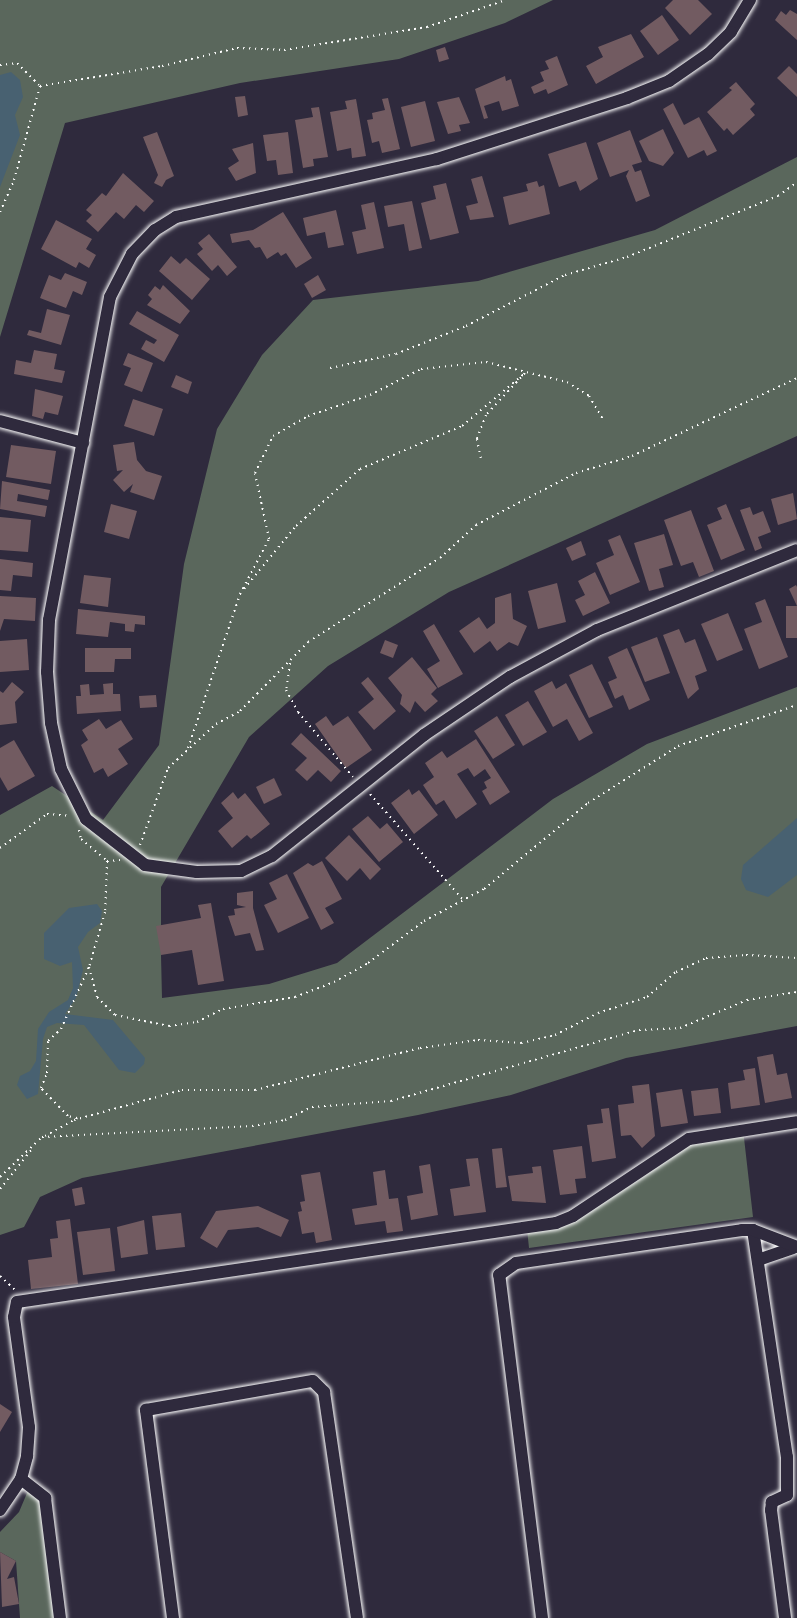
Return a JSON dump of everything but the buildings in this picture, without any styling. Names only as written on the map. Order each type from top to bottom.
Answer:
[{"type":"street","points":[[750,0],[731,32],[708,54],[669,81],[627,98],[437,159],[176,217],[155,230],[132,254],[113,288],[49,620],[47,672],[51,723],[61,769],[86,819],[145,865],[197,872],[227,873],[253,867],[424,735],[510,678],[597,630],[797,550]]},
{"type":"street","points":[[0,421],[84,443]]},
{"type":"street","points":[[0,1510],[21,1479],[27,1456],[29,1427],[14,1317],[17,1302],[556,1223],[573,1216],[689,1139],[797,1122]]},
{"type":"street","points":[[753,1230],[792,1494],[772,1502],[771,1510],[785,1618]]},
{"type":"street","points":[[543,1618],[499,1275],[516,1263],[753,1230],[797,1247]]},
{"type":"street","points":[[758,1260],[797,1247]]},
{"type":"street","points":[[173,1618],[146,1410],[313,1380],[324,1392],[357,1618]]},
{"type":"street","points":[[21,1479],[45,1498],[60,1618]]},
{"type":"path","points":[[40,86],[162,66],[237,48],[284,50],[428,27],[506,0]]},
{"type":"path","points":[[0,65],[16,63],[40,86]]},
{"type":"path","points":[[0,212],[14,180],[40,86]]},
{"type":"path","points":[[330,368],[416,346],[466,326],[565,275],[627,257],[777,196],[797,182]]},
{"type":"path","points":[[187,751],[240,594],[269,539],[255,473],[273,436],[308,416],[370,395],[421,369],[486,362],[567,382],[590,396],[602,418]]},
{"type":"path","points":[[481,460],[477,439],[486,415],[525,373]]},
{"type":"path","points":[[240,594],[296,526],[360,470],[462,426],[525,373]]},
{"type":"path","points":[[136,859],[168,768],[216,724],[240,711],[308,642],[440,558],[476,525],[576,473],[632,456],[797,378]]},
{"type":"path","points":[[89,967],[97,997],[115,1015],[169,1026],[197,1022],[223,1009],[259,1000],[295,997],[368,963],[424,921],[484,889],[588,803],[678,746],[797,705]]},
{"type":"path","points":[[0,848],[47,814],[77,817]]},
{"type":"path","points":[[74,1120],[77,1118],[69,1116],[41,1088],[47,1072],[48,1041],[61,1029],[75,1002],[89,967],[105,912],[107,861]]},
{"type":"path","points":[[0,1177],[41,1138],[74,1120],[182,1090],[255,1090],[420,1048],[478,1040],[521,1043],[555,1035],[598,1013],[648,997],[676,972],[706,958],[746,955],[797,958]]},
{"type":"path","points":[[0,1189],[41,1138],[252,1126],[285,1120],[312,1107],[391,1101],[639,1030],[680,1028],[747,1000],[797,992]]},
{"type":"path","points":[[0,1276],[15,1287],[17,1302]]},
{"type":"green space","points":[[0,0],[553,0],[505,23],[399,59],[240,83],[65,123],[0,337]]},
{"type":"green space","points":[[797,157],[797,436],[449,592],[328,666],[249,737],[161,887],[161,955],[162,998],[269,984],[337,963],[553,799],[647,744],[797,687],[797,1026],[626,1058],[511,1095],[418,1115],[82,1178],[40,1197],[24,1227],[0,1235],[0,815],[52,786],[103,820],[159,745],[184,564],[217,429],[262,355],[313,300],[478,281],[655,230]]},
{"type":"green space","points":[[743,1129],[753,1217],[529,1248],[527,1229],[556,1223],[689,1139]]},
{"type":"green space","points":[[30,1486],[45,1498],[60,1618],[20,1618],[16,1561],[0,1552],[0,1532],[19,1512]]},
{"type":"water","points":[[11,72],[20,80],[23,97],[15,115],[20,135],[0,187],[0,75]]},
{"type":"water","points":[[797,818],[797,875],[768,897],[746,890],[741,879],[743,865]]},
{"type":"water","points":[[97,904],[102,911],[100,923],[88,932],[78,947],[83,970],[76,998],[65,1014],[113,1020],[145,1058],[144,1064],[135,1073],[119,1070],[84,1025],[57,1023],[47,1027],[43,1039],[38,1094],[27,1099],[17,1085],[20,1076],[30,1071],[36,1061],[38,1029],[49,1012],[68,1000],[73,988],[72,962],[60,966],[44,959],[44,933],[69,908]]}]
